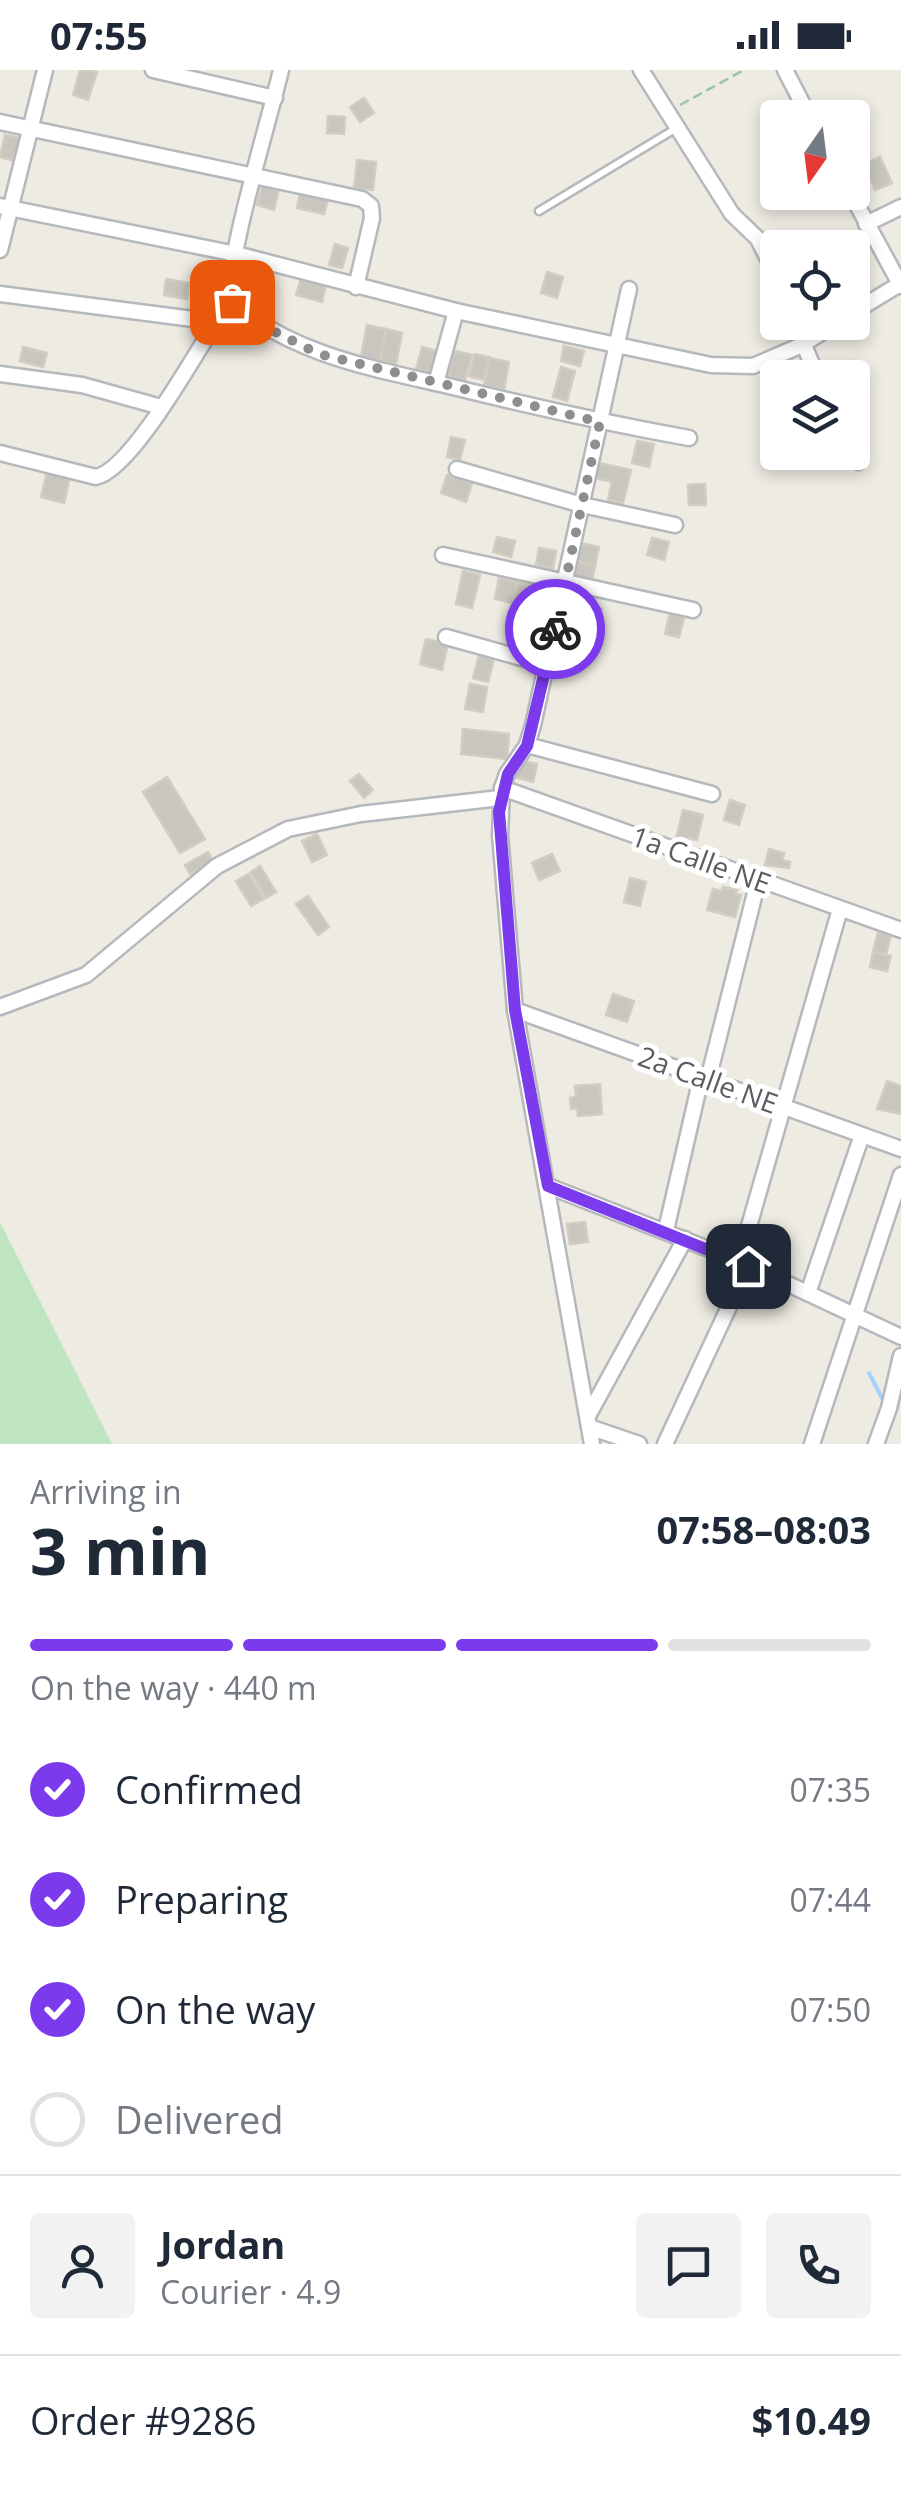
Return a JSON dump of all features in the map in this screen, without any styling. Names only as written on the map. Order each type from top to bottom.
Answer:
[{"type":"street","points":[[0,250],[6,207],[32,128],[45,70]]},
{"type":"street","points":[[153,70],[274,98]]},
{"type":"street","points":[[281,70],[236,254],[230,288],[232,302],[259,324],[319,354],[600,422],[689,438]]},
{"type":"street","points":[[641,70],[732,214],[760,243]]},
{"type":"street","points":[[785,70],[801,100]]},
{"type":"street","points":[[0,122],[362,199],[371,206],[372,218],[356,287]]},
{"type":"street","points":[[6,207],[236,254],[356,287],[711,365],[753,366],[810,340]]},
{"type":"street","points":[[866,224],[901,207]]},
{"type":"street","points":[[859,210],[900,285],[870,302]]},
{"type":"street","points":[[592,1444],[515,1010],[501,793],[527,746],[629,289]]},
{"type":"street","points":[[0,294],[216,322]]},
{"type":"street","points":[[0,453],[96,477],[107,475],[121,463],[160,407],[216,322],[221,307],[232,302]]},
{"type":"street","points":[[436,382],[456,310]]},
{"type":"street","points":[[800,340],[809,360]]},
{"type":"street","points":[[0,374],[82,386],[160,407]]},
{"type":"street","points":[[457,469],[582,505],[674,526]]},
{"type":"street","points":[[443,555],[692,610]]},
{"type":"street","points":[[446,637],[546,665]]},
{"type":"street","points":[[527,746],[712,794]]},
{"type":"street","points":[[0,1007],[86,975],[217,866],[288,829],[501,793]]},
{"type":"street","name":"1a Calle NE","points":[[501,793],[901,930]]},
{"type":"street","points":[[666,1230],[758,880]]},
{"type":"street","points":[[665,1444],[743,1264],[840,909]]},
{"type":"street","name":"2a Calle NE","points":[[515,1010],[901,1149]]},
{"type":"street","points":[[808,1293],[862,1135]]},
{"type":"street","points":[[812,1444],[901,1175]]},
{"type":"street","points":[[548,1186],[666,1230],[901,1338]]},
{"type":"street","points":[[588,1422],[686,1239]]},
{"type":"street","points":[[876,1444],[901,1356]]},
{"type":"street","points":[[588,1422],[639,1444]]},
{"type":"lane","points":[[539,210],[676,128]]},
{"type":"path","points":[[666,112],[744,70]]},
{"type":"green space","points":[[0,1222],[112,1444],[0,1444]]},
{"type":"building","points":[[80,70],[97,72],[88,100],[73,95]]},
{"type":"building","points":[[364,98],[374,113],[360,122],[350,107]]},
{"type":"building","points":[[328,116],[345,117],[344,134],[327,133]]},
{"type":"building","points":[[5,135],[20,138],[14,161],[0,157]]},
{"type":"building","points":[[880,157],[892,183],[875,190],[870,161]]},
{"type":"building","points":[[357,160],[376,162],[373,190],[354,188]]},
{"type":"building","points":[[262,185],[279,189],[274,210],[257,205]]},
{"type":"building","points":[[300,193],[328,199],[324,214],[297,208]]},
{"type":"building","points":[[335,244],[348,248],[342,268],[329,265]]},
{"type":"building","points":[[547,272],[563,277],[557,298],[541,293]]},
{"type":"building","points":[[301,278],[326,284],[322,302],[296,295]]},
{"type":"building","points":[[166,279],[189,283],[187,299],[164,295]]},
{"type":"building","points":[[367,325],[386,329],[380,361],[361,357]]},
{"type":"building","points":[[386,329],[402,333],[396,364],[380,361]]},
{"type":"building","points":[[564,346],[584,351],[580,366],[561,361]]},
{"type":"building","points":[[23,347],[47,353],[43,367],[20,361]]},
{"type":"building","points":[[422,347],[437,351],[432,373],[416,369]]},
{"type":"building","points":[[455,351],[472,355],[465,380],[448,376]]},
{"type":"building","points":[[475,354],[489,357],[484,380],[469,376]]},
{"type":"building","points":[[490,358],[509,362],[504,389],[484,385]]},
{"type":"building","points":[[561,367],[575,371],[567,401],[553,397]]},
{"type":"building","points":[[451,437],[465,440],[460,460],[447,457]]},
{"type":"building","points":[[637,441],[654,444],[649,467],[632,463]]},
{"type":"building","points":[[599,463],[631,470],[623,503],[608,500],[612,482],[595,478]]},
{"type":"building","points":[[47,472],[70,477],[64,503],[41,497]]},
{"type":"building","points":[[447,475],[472,483],[466,502],[441,493]]},
{"type":"building","points":[[705,484],[706,505],[689,505],[688,485]]},
{"type":"building","points":[[497,537],[515,541],[511,557],[493,552]]},
{"type":"building","points":[[652,538],[669,542],[664,560],[647,555]]},
{"type":"building","points":[[580,543],[599,547],[595,566],[576,561]]},
{"type":"building","points":[[539,548],[556,551],[553,568],[536,565]]},
{"type":"building","points":[[576,561],[595,566],[592,581],[572,576]]},
{"type":"building","points":[[463,571],[480,575],[472,608],[456,604]]},
{"type":"building","points":[[499,578],[517,582],[512,603],[495,599]]},
{"type":"building","points":[[518,582],[534,586],[526,619],[510,615]]},
{"type":"building","points":[[584,605],[602,609],[596,622],[575,617]]},
{"type":"building","points":[[670,612],[685,615],[679,637],[665,634]]},
{"type":"building","points":[[586,624],[603,628],[600,643],[583,639]]},
{"type":"building","points":[[426,639],[448,644],[442,670],[420,664]]},
{"type":"building","points":[[479,655],[494,659],[488,682],[473,678]]},
{"type":"building","points":[[470,684],[487,687],[483,712],[465,709]]},
{"type":"building","points":[[463,729],[509,734],[507,759],[461,754]]},
{"type":"building","points":[[519,760],[537,764],[533,782],[515,777]]},
{"type":"building","points":[[359,774],[373,790],[364,798],[350,781]]},
{"type":"building","points":[[167,777],[205,839],[180,853],[143,792]]},
{"type":"building","points":[[730,800],[745,805],[739,825],[724,820]]},
{"type":"building","points":[[683,810],[703,815],[697,840],[676,839]]},
{"type":"building","points":[[317,834],[327,855],[312,862],[302,841]]},
{"type":"building","points":[[769,849],[784,853],[782,860],[790,862],[789,868],[765,865]]},
{"type":"building","points":[[208,852],[213,861],[190,874],[185,865]]},
{"type":"building","points":[[552,854],[560,871],[539,880],[532,863]]},
{"type":"building","points":[[260,866],[276,892],[266,898],[251,872]]},
{"type":"building","points":[[249,874],[264,899],[251,906],[236,881]]},
{"type":"building","points":[[630,878],[646,882],[640,906],[624,902]]},
{"type":"building","points":[[723,887],[741,895],[735,917],[707,910],[713,889],[722,891]]},
{"type":"building","points":[[308,896],[329,927],[318,935],[296,904]]},
{"type":"building","points":[[878,932],[891,935],[886,955],[873,952]]},
{"type":"building","points":[[873,952],[891,956],[887,971],[870,967]]},
{"type":"building","points":[[613,994],[634,1001],[627,1022],[606,1015]]},
{"type":"building","points":[[887,1081],[901,1086],[901,1114],[877,1109]]},
{"type":"building","points":[[600,1084],[602,1114],[578,1116],[577,1108],[571,1109],[575,1086]]},
{"type":"building","points":[[585,1222],[588,1242],[570,1244],[567,1224]]},
{"type":"waterway","points":[[869,1373],[884,1402]]},
{"type":"way so far","points":[[232,302],[259,324],[319,354],[600,422],[555,629]]},
{"type":"route","points":[[555,629],[527,746],[502,788],[499,812],[515,1010],[548,1186],[748,1266]]}]
